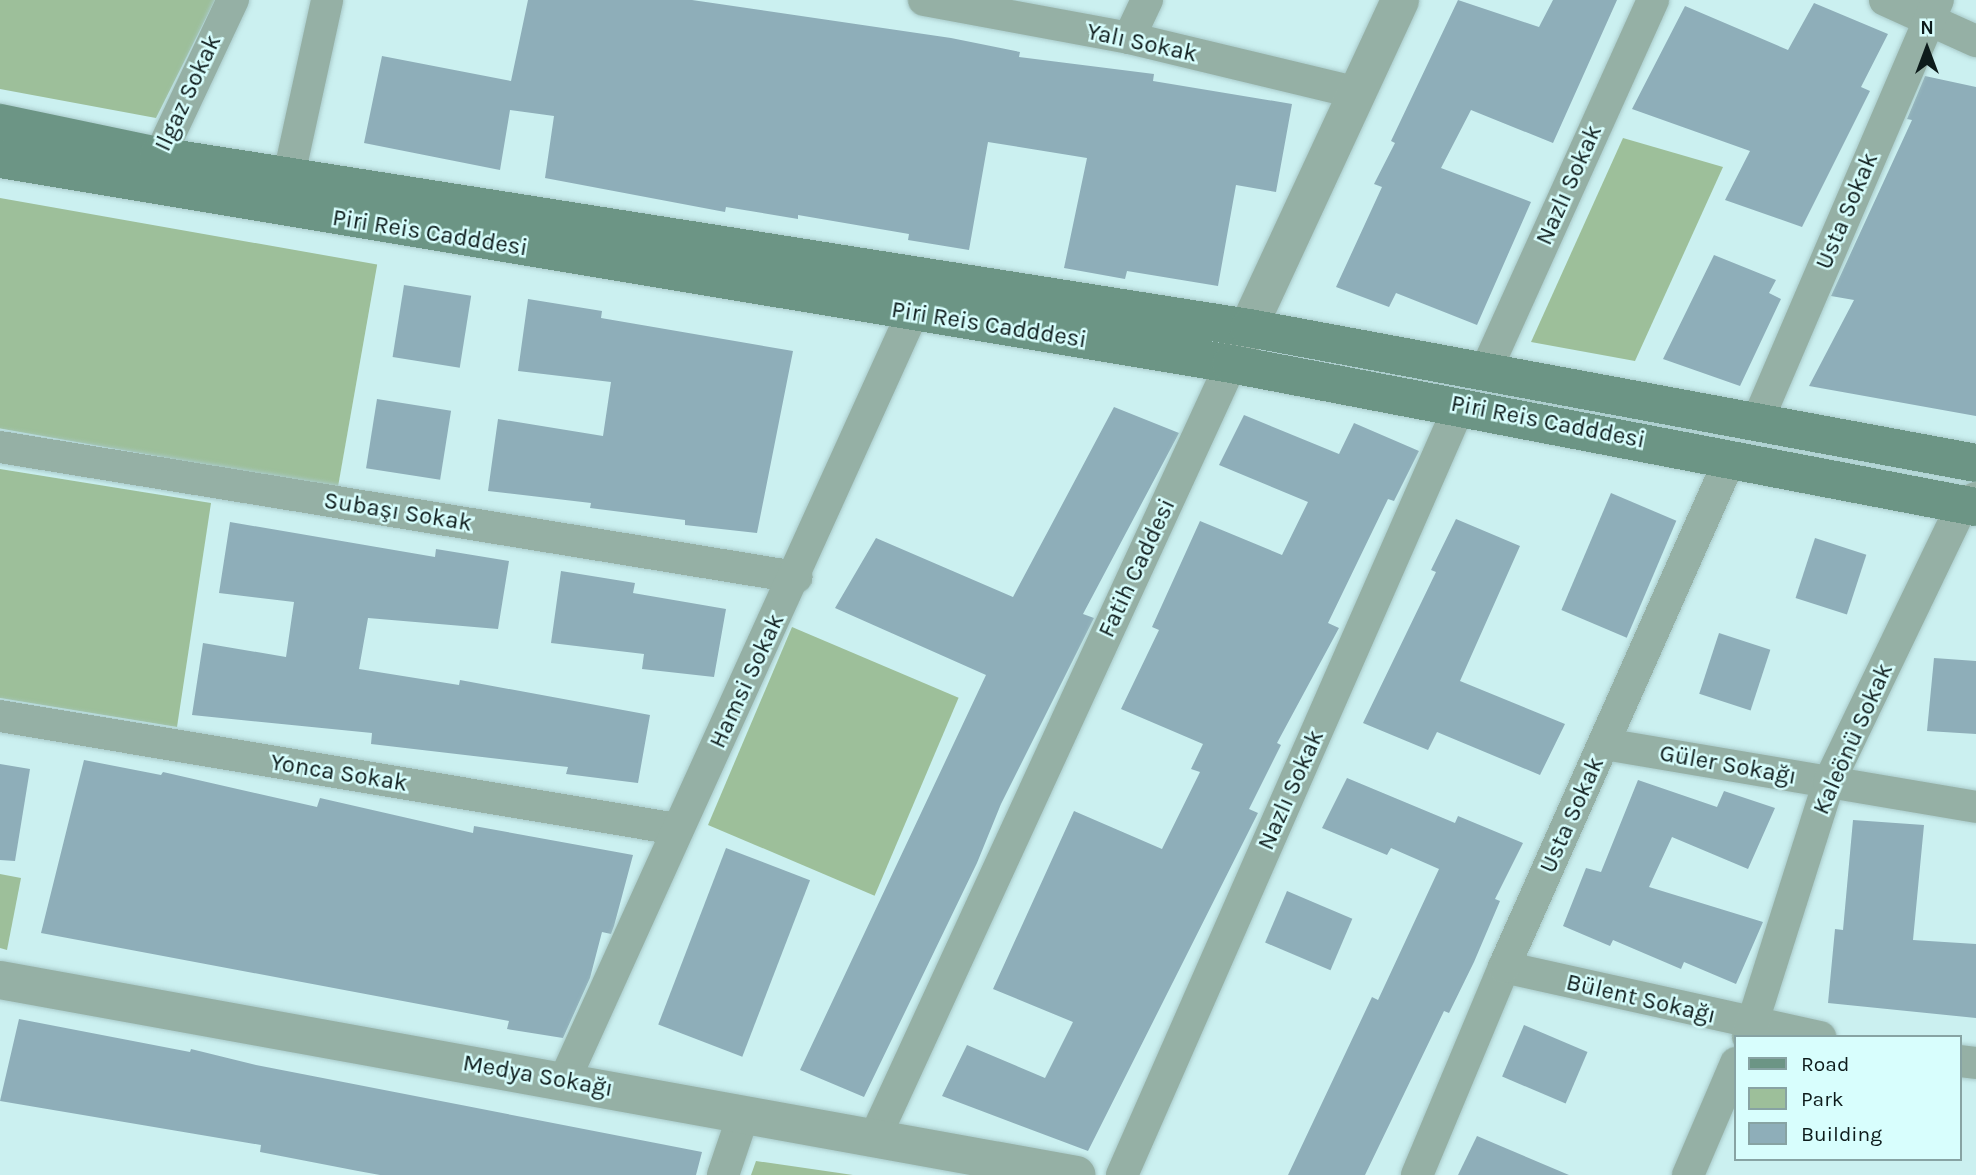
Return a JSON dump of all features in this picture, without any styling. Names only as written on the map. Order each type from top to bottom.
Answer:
[{"type":"main road","name":"Piri Reis Cadddesi","points":[[0,123],[152,171],[920,296],[1249,328],[1976,463]]},
{"type":"main road","name":"Piri Reis Cadddesi","points":[[0,159],[152,171],[289,175],[920,296],[1231,364],[1972,503]]},
{"type":"street","name":"Ilgaz Sokak","points":[[152,171],[233,0]]},
{"type":"street","points":[[289,175],[327,0]]},
{"type":"street","name":"Yalı Sokak","points":[[924,0],[1129,38],[1357,93]]},
{"type":"street","points":[[1129,38],[1147,0]]},
{"type":"street","name":"Fatih Caddesi","points":[[876,1137],[1400,0]]},
{"type":"street","name":"Nazlı Sokak","points":[[1486,370],[1653,0]]},
{"type":"street","points":[[1885,0],[1933,10],[1976,41]]},
{"type":"street","name":"Usta Sokak","points":[[1757,422],[1933,10]]},
{"type":"street","name":"Hamsi Sokak","points":[[564,1081],[677,829],[796,577],[920,296]]},
{"type":"street","name":"Nazlı Sokak","points":[[1122,1175],[1460,405]]},
{"type":"street","name":"Subaşı Sokak","points":[[0,447],[796,577]]},
{"type":"street","name":"Usta Sokak","points":[[1417,1175],[1504,967],[1731,457]]},
{"type":"street","name":"Kaleönü Sokak","points":[[1750,1031],[1829,782],[1972,503]]},
{"type":"street","name":"Yonca Sokak","points":[[0,716],[677,829]]},
{"type":"street","name":"Güler Sokağı","points":[[1604,744],[1976,807]]},
{"type":"street","name":"Bülent Sokağı","points":[[1504,967],[1750,1031],[1797,1035]]},
{"type":"street","name":"Medya Sokağı","points":[[0,980],[1076,1175]]},
{"type":"street","points":[[1688,1175],[1734,1068]]},
{"type":"street","points":[[723,1175],[744,1113]]},
{"type":"green space","points":[[0,0],[215,0],[156,118],[0,89]]},
{"type":"green space","points":[[1623,138],[1723,167],[1635,361],[1531,342]]},
{"type":"green space","points":[[0,198],[377,265],[338,488],[0,429]]},
{"type":"green space","points":[[0,469],[211,503],[177,727],[0,698]]},
{"type":"green space","points":[[792,627],[959,698],[875,896],[708,825]]},
{"type":"green space","points":[[0,874],[21,878],[7,950],[0,948]]},
{"type":"green space","points":[[756,1161],[853,1175],[751,1175]]},
{"type":"building","points":[[528,0],[692,0],[951,38],[1020,52],[1019,57],[1154,74],[1153,81],[1292,104],[1276,192],[1236,185],[1218,286],[1127,271],[1125,279],[1064,268],[1087,158],[988,142],[969,250],[908,240],[909,234],[798,215],[798,219],[726,207],[725,212],[545,178],[554,116],[510,110],[500,170],[364,143],[382,56],[511,81]]},
{"type":"building","points":[[1458,0],[1539,27],[1553,0],[1617,0],[1553,143],[1471,110],[1441,168],[1531,202],[1477,325],[1396,293],[1389,307],[1336,287],[1382,187],[1374,184],[1395,143],[1391,141]]},
{"type":"building","points":[[1814,3],[1888,34],[1861,87],[1870,91],[1802,227],[1725,200],[1750,151],[1632,109],[1685,6],[1788,50]]},
{"type":"building","points":[[1925,76],[1976,87],[1976,416],[1809,386],[1854,300],[1831,296],[1912,120],[1907,119]]},
{"type":"building","points":[[1714,255],[1776,280],[1769,293],[1781,299],[1740,386],[1663,359]]},
{"type":"building","points":[[404,285],[471,296],[460,368],[393,357]]},
{"type":"building","points":[[528,299],[602,311],[601,318],[793,351],[757,533],[685,525],[685,520],[590,508],[591,503],[488,491],[498,419],[603,436],[611,382],[518,371]]},
{"type":"building","points":[[377,399],[451,411],[440,480],[366,468]]},
{"type":"building","points":[[1114,407],[1179,433],[1083,614],[1094,618],[1001,804],[977,863],[864,1097],[800,1070],[986,675],[835,608],[876,538],[1013,597]]},
{"type":"building","points":[[1244,415],[1339,454],[1354,423],[1419,451],[1394,501],[1388,499],[1328,623],[1339,628],[1277,743],[1281,745],[1249,809],[1258,813],[1088,1151],[942,1096],[967,1045],[1045,1078],[1073,1022],[993,989],[1074,811],[1162,849],[1200,772],[1191,769],[1203,744],[1121,709],[1159,630],[1152,627],[1200,521],[1282,555],[1308,502],[1219,465]]},
{"type":"building","points":[[1611,493],[1676,521],[1627,638],[1561,610]]},
{"type":"building","points":[[1456,519],[1520,546],[1460,681],[1565,724],[1540,775],[1437,732],[1428,750],[1363,723],[1436,572],[1431,570]]},
{"type":"building","points":[[230,522],[435,557],[436,549],[509,561],[498,629],[368,618],[359,669],[459,685],[460,680],[650,715],[638,783],[566,774],[568,767],[371,744],[372,733],[192,715],[203,643],[286,657],[294,602],[219,593]]},
{"type":"building","points":[[1815,538],[1866,555],[1847,615],[1796,598]]},
{"type":"building","points":[[561,571],[635,583],[633,593],[726,609],[714,677],[642,669],[644,654],[551,643]]},
{"type":"building","points":[[1719,633],[1770,650],[1751,711],[1699,694]]},
{"type":"building","points":[[1934,658],[1976,661],[1976,734],[1927,731]]},
{"type":"building","points":[[84,760],[161,775],[163,772],[317,807],[320,798],[473,833],[474,826],[633,855],[611,934],[602,932],[590,978],[563,1038],[507,1029],[509,1021],[41,933]]},
{"type":"building","points":[[0,764],[30,769],[15,861],[0,860]]},
{"type":"building","points":[[1347,778],[1455,823],[1458,816],[1523,843],[1495,899],[1500,901],[1474,962],[1449,1013],[1444,1011],[1365,1175],[1288,1175],[1372,997],[1378,1000],[1439,869],[1391,848],[1387,855],[1322,828]]},
{"type":"building","points":[[1638,780],[1717,807],[1724,791],[1775,808],[1748,869],[1672,837],[1649,887],[1763,922],[1736,984],[1684,962],[1681,969],[1613,940],[1610,946],[1563,926],[1586,868],[1601,872]]},
{"type":"building","points":[[1853,820],[1924,825],[1913,940],[1976,944],[1976,1018],[1828,1003],[1835,929],[1843,930]]},
{"type":"building","points":[[726,848],[810,880],[742,1057],[658,1024]]},
{"type":"building","points":[[1287,891],[1352,919],[1330,970],[1265,943]]},
{"type":"building","points":[[19,1019],[190,1052],[191,1049],[256,1065],[702,1152],[696,1175],[380,1175],[260,1152],[261,1145],[0,1101]]},
{"type":"building","points":[[1524,1025],[1588,1052],[1566,1104],[1502,1077]]},
{"type":"building","points":[[1477,1136],[1569,1175],[1458,1175]]}]
